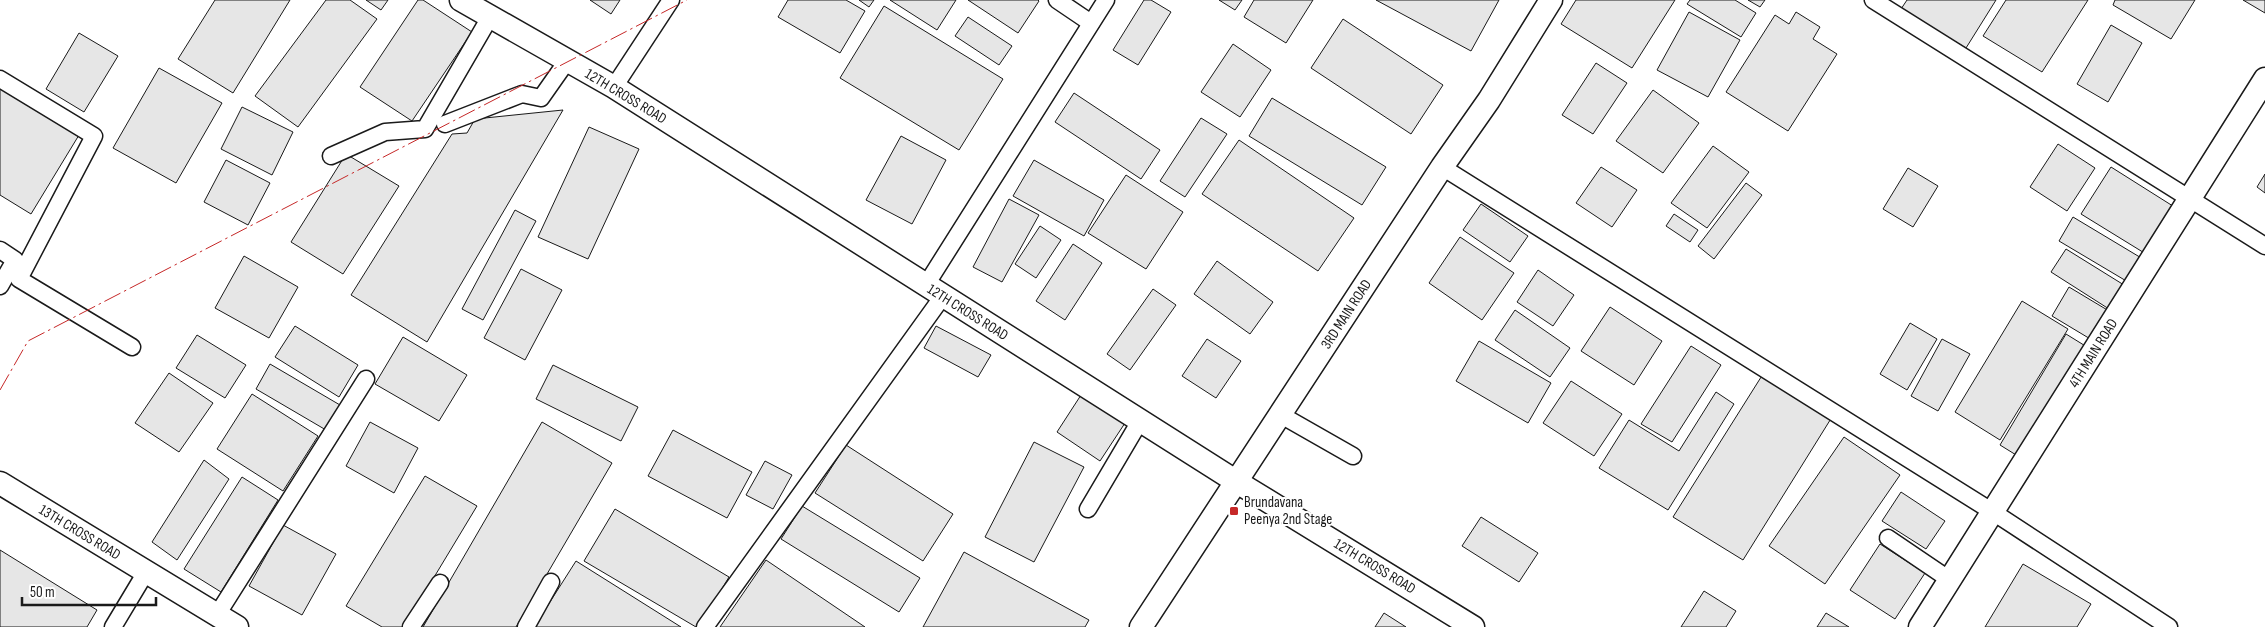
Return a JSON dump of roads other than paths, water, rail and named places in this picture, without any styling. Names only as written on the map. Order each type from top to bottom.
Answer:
[{"type":"street","name":"12TH CROSS ROAD","points":[[461,0],[614,87],[1237,482],[1474,627]]},
{"type":"street","points":[[614,87],[671,0]]},
{"type":"street","points":[[1057,0],[1091,23]]},
{"type":"street","points":[[705,627],[935,290],[1106,0]]},
{"type":"street","name":"3RD MAIN ROAD","points":[[1141,627],[1442,167],[1489,100],[1550,0]]},
{"type":"street","points":[[1873,0],[2265,246]]},
{"type":"street","points":[[331,156],[385,132],[424,129],[490,17]]},
{"type":"street","points":[[445,124],[522,94],[541,98],[567,61]]},
{"type":"street","points":[[0,79],[94,136],[19,279],[132,347]]},
{"type":"street","name":"4TH MAIN ROAD","points":[[1920,627],[2265,79]]},
{"type":"street","points":[[1442,167],[1993,512],[2169,627]]},
{"type":"street","points":[[0,250],[15,260],[0,286]]},
{"type":"street","points":[[217,615],[366,379]]},
{"type":"street","points":[[1281,415],[1353,456]]},
{"type":"street","points":[[1088,509],[1140,420]]},
{"type":"street","name":"13TH CROSS ROAD","points":[[0,483],[237,627]]},
{"type":"street","points":[[1888,538],[1950,580]]},
{"type":"street","points":[[113,627],[146,572]]},
{"type":"street","points":[[526,627],[552,582]]},
{"type":"street","points":[[411,627],[440,583]]},
{"type":"place","name":"Brundavana Peenya 2nd Stage","points":[[1234,511]]}]
